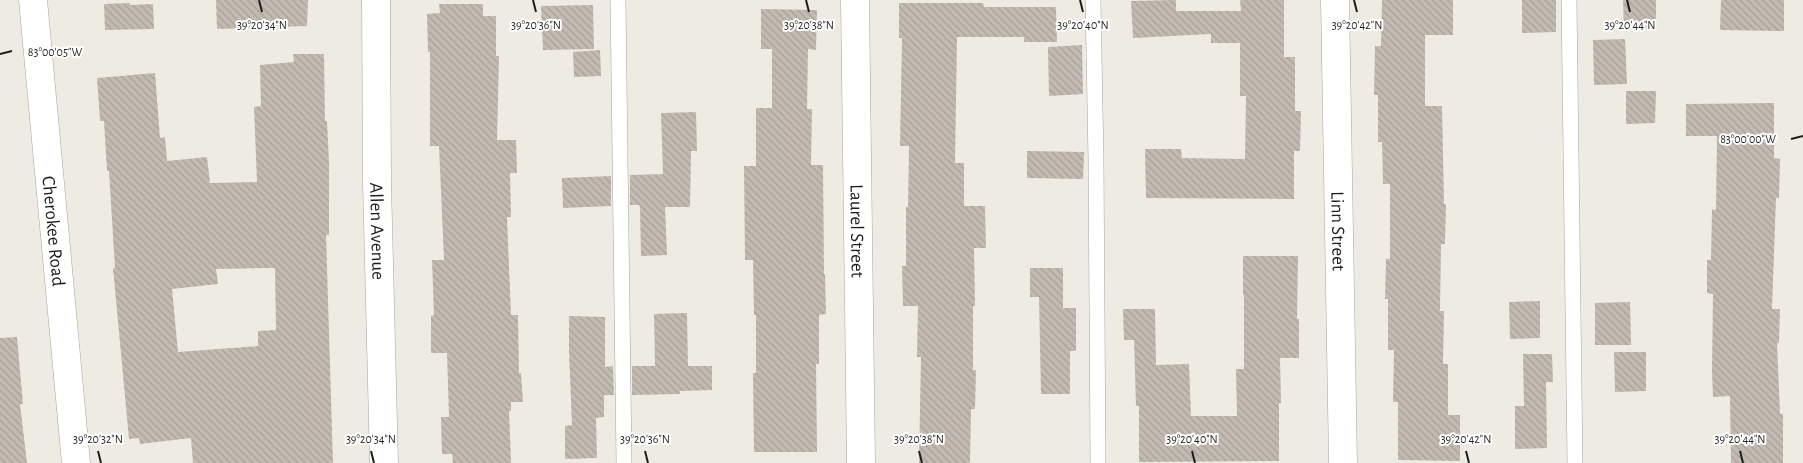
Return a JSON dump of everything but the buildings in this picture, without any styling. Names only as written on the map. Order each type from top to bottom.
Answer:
[{"type":"street","name":"Cherokee Road","points":[[33,0],[76,463]]},
{"type":"street","name":"Allen Avenue","points":[[376,0],[384,463]]},
{"type":"street","name":"Laurel Street","points":[[855,0],[861,463]]},
{"type":"street","name":"Linn Street","points":[[1335,0],[1343,463]]},
{"type":"lane","points":[[618,0],[624,463]]},
{"type":"lane","points":[[1093,0],[1098,463]]},
{"type":"lane","points":[[1569,0],[1575,463]]}]
